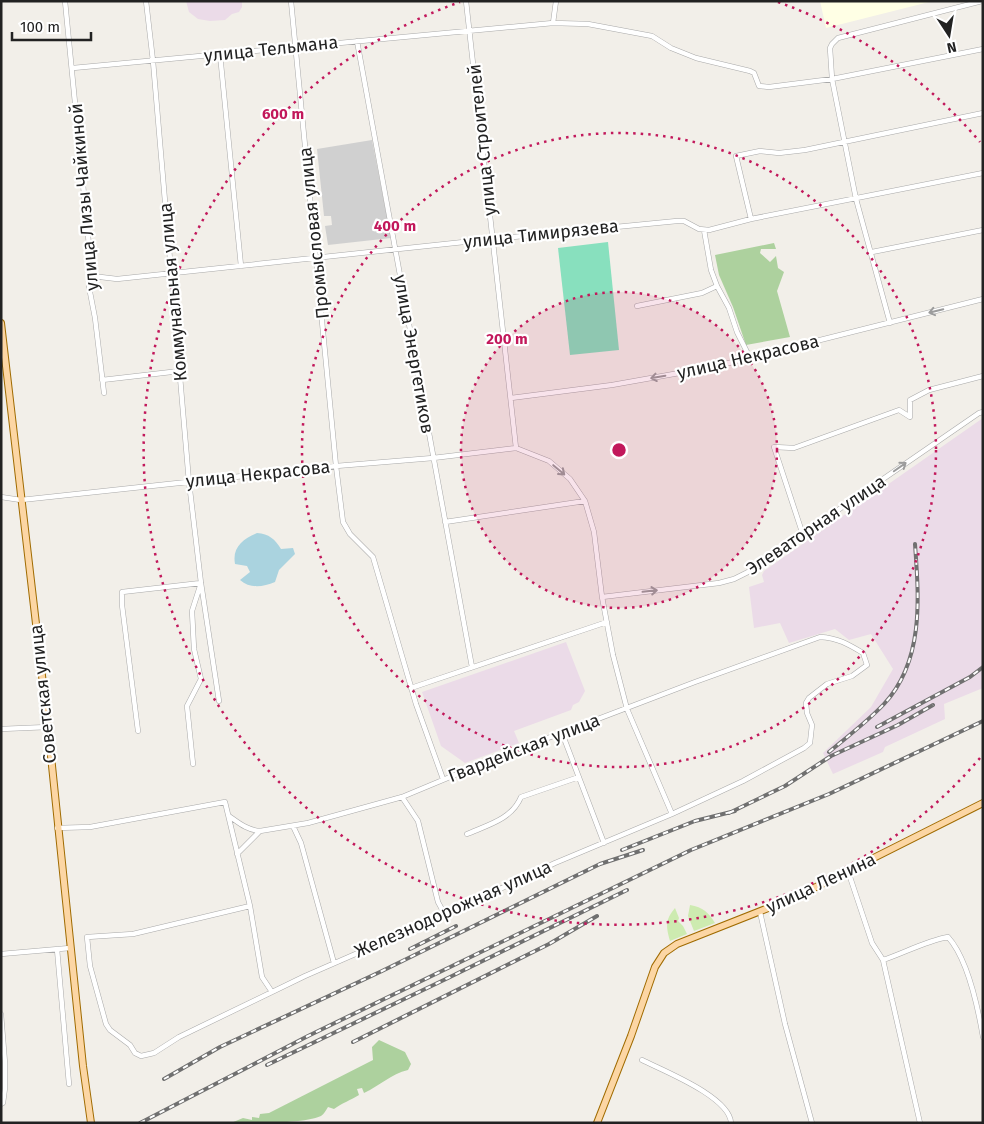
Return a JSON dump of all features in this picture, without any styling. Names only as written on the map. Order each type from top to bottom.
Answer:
[{"type":"main road","name":"Советская улица","points":[[1,323],[48,727],[83,1066],[91,1123]]},
{"type":"main road","name":"улица Ленина","points":[[597,1123],[631,1036],[655,966],[664,953],[677,944],[760,912],[848,871],[983,803]]},
{"type":"street","name":"улица Лизы Чайкиной","points":[[65,1],[92,276],[89,287],[104,393]]},
{"type":"street","name":"Коммунальная улица","points":[[146,1],[172,273],[189,482],[201,583],[219,701]]},
{"type":"street","name":"Промысловая улица","points":[[291,1],[343,522],[350,534],[373,557],[411,688],[443,779]]},
{"type":"street","name":"улица Строителей","points":[[466,1],[516,448]]},
{"type":"street","points":[[556,1],[554,23],[588,24],[652,36],[671,48],[696,58],[750,71],[754,73],[759,86],[769,87],[832,79],[983,49]]},
{"type":"street","points":[[890,323],[856,199],[846,141],[832,79],[830,48],[838,38],[982,1]]},
{"type":"street","name":"улица Тельмана","points":[[73,68],[554,23]]},
{"type":"street","name":"улица Энергетиков","points":[[357,41],[472,667]]},
{"type":"street","points":[[220,54],[240,266]]},
{"type":"street","points":[[751,220],[736,156],[760,151],[792,152],[983,113]]},
{"type":"street","points":[[750,358],[711,270],[704,230],[983,173]]},
{"type":"street","name":"улица Тимирязева","points":[[92,276],[117,279],[316,257],[684,221],[704,230]]},
{"type":"street","points":[[872,252],[983,230]]},
{"type":"street","points":[[637,306],[702,293],[717,286]]},
{"type":"street","name":"улица Некрасова","points":[[510,398],[638,381],[713,367],[983,299]]},
{"type":"street","points":[[102,380],[180,371]]},
{"type":"street","points":[[803,535],[774,447],[794,448],[899,410],[910,417],[910,400],[929,390],[983,376]]},
{"type":"street","name":"Элеваторная улица","points":[[602,597],[698,586],[734,579],[748,572],[983,412]]},
{"type":"street","points":[[516,448],[549,461],[570,479],[585,501],[594,532],[602,597],[626,708],[672,814]]},
{"type":"street","name":"улица Некрасова","points":[[1,497],[21,500],[516,448]]},
{"type":"street","points":[[445,522],[585,501]]},
{"type":"street","name":"Коммунальная улица","points":[[193,764],[187,706],[201,679],[194,649],[192,611],[201,583]]},
{"type":"street","points":[[138,731],[122,592],[201,583]]},
{"type":"street","points":[[411,688],[607,622]]},
{"type":"street","name":"Гвардейская улица","points":[[260,831],[318,821],[402,796],[626,708],[804,642],[820,637],[834,637],[863,653],[867,665],[852,676],[827,684],[809,698],[806,703],[806,713],[812,725],[812,734],[810,743],[804,748]]},
{"type":"street","points":[[1,729],[48,727]]},
{"type":"street","points":[[562,733],[604,843]]},
{"type":"street","name":"Железнодорожная улица","points":[[250,906],[133,934],[87,937],[90,966],[106,1024],[110,1030],[130,1045],[135,1054],[141,1056],[148,1055],[178,1037],[272,992],[445,915],[555,863],[672,814],[744,781],[804,748]]},
{"type":"street","points":[[467,834],[510,814],[517,807],[521,797],[579,777]]},
{"type":"street","points":[[402,796],[418,821],[438,902],[445,915]]},
{"type":"street","points":[[57,828],[90,827],[225,802],[250,906],[262,977],[272,992]]},
{"type":"street","points":[[229,816],[245,827],[260,831]]},
{"type":"street","points":[[293,826],[301,843],[334,963]]},
{"type":"street","points":[[237,854],[260,831]]},
{"type":"street","points":[[848,871],[872,943],[883,960],[920,1123]]},
{"type":"street","points":[[760,912],[785,1024],[812,1123]]},
{"type":"street","points":[[883,960],[948,937],[962,958],[983,1037]]},
{"type":"street","points":[[1,954],[70,948]]},
{"type":"street","points":[[57,949],[69,1084]]},
{"type":"street","points":[[1,1014],[5,1088],[3,1103],[1,1104]]},
{"type":"street","points":[[642,1060],[705,1092],[724,1107],[730,1120]]},
{"type":"shaded area","points":[[186,1],[242,1],[242,7],[239,12],[232,14],[225,20],[210,21],[198,19],[189,12]]},
{"type":"shaded area","points":[[820,1],[933,1],[826,28]]},
{"type":"shaded area","points":[[372,140],[391,238],[328,245],[325,226],[332,225],[331,216],[324,216],[317,149]]},
{"type":"shaded area","points":[[983,418],[983,688],[944,704],[945,719],[885,747],[883,752],[833,774],[823,753],[871,707],[893,669],[871,634],[849,640],[835,629],[789,643],[780,623],[754,628],[749,587],[764,582],[762,575],[764,571]]},
{"type":"shaded area","points":[[566,642],[585,691],[579,702],[573,705],[571,710],[514,731],[519,743],[465,763],[441,746],[422,692]]},
{"type":"green space","points":[[608,242],[619,350],[570,355],[558,248]]},
{"type":"green space","points":[[774,243],[776,249],[761,249],[760,253],[770,262],[776,256],[778,268],[784,272],[777,291],[790,337],[746,345],[733,307],[719,275],[715,255]]},
{"type":"green space","points":[[690,905],[705,911],[715,923],[694,931],[688,916]]},
{"type":"green space","points":[[675,908],[679,918],[678,921],[687,934],[670,941],[667,923],[669,916]]},
{"type":"green space","points":[[379,1040],[405,1052],[411,1064],[408,1070],[396,1074],[364,1093],[362,1088],[357,1089],[359,1095],[334,1109],[328,1107],[321,1116],[313,1119],[231,1123],[243,1118],[252,1120],[252,1117],[259,1118],[260,1114],[269,1113],[373,1060],[372,1047]]},
{"type":"water","points":[[257,533],[271,538],[281,549],[293,548],[295,554],[279,570],[275,582],[252,586],[240,580],[250,572],[247,566],[235,564],[235,553],[243,541]]},
{"type":"railway","points":[[829,752],[884,704],[897,687],[906,669],[916,628],[915,544]]},
{"type":"railway","points":[[877,727],[970,677],[983,667]]},
{"type":"railway","points":[[729,813],[785,786],[831,756],[898,725],[933,705]]},
{"type":"railway","points":[[140,1123],[308,1036],[691,850],[829,794],[983,721]]},
{"type":"railway","points":[[622,850],[695,821],[735,811]]},
{"type":"railway","points":[[164,1079],[220,1047],[382,971],[600,864],[643,850]]},
{"type":"railway","points":[[267,1065],[627,890]]},
{"type":"railway","points":[[353,1042],[549,944],[597,916]]},
{"type":"railway","points":[[410,949],[456,926]]}]
